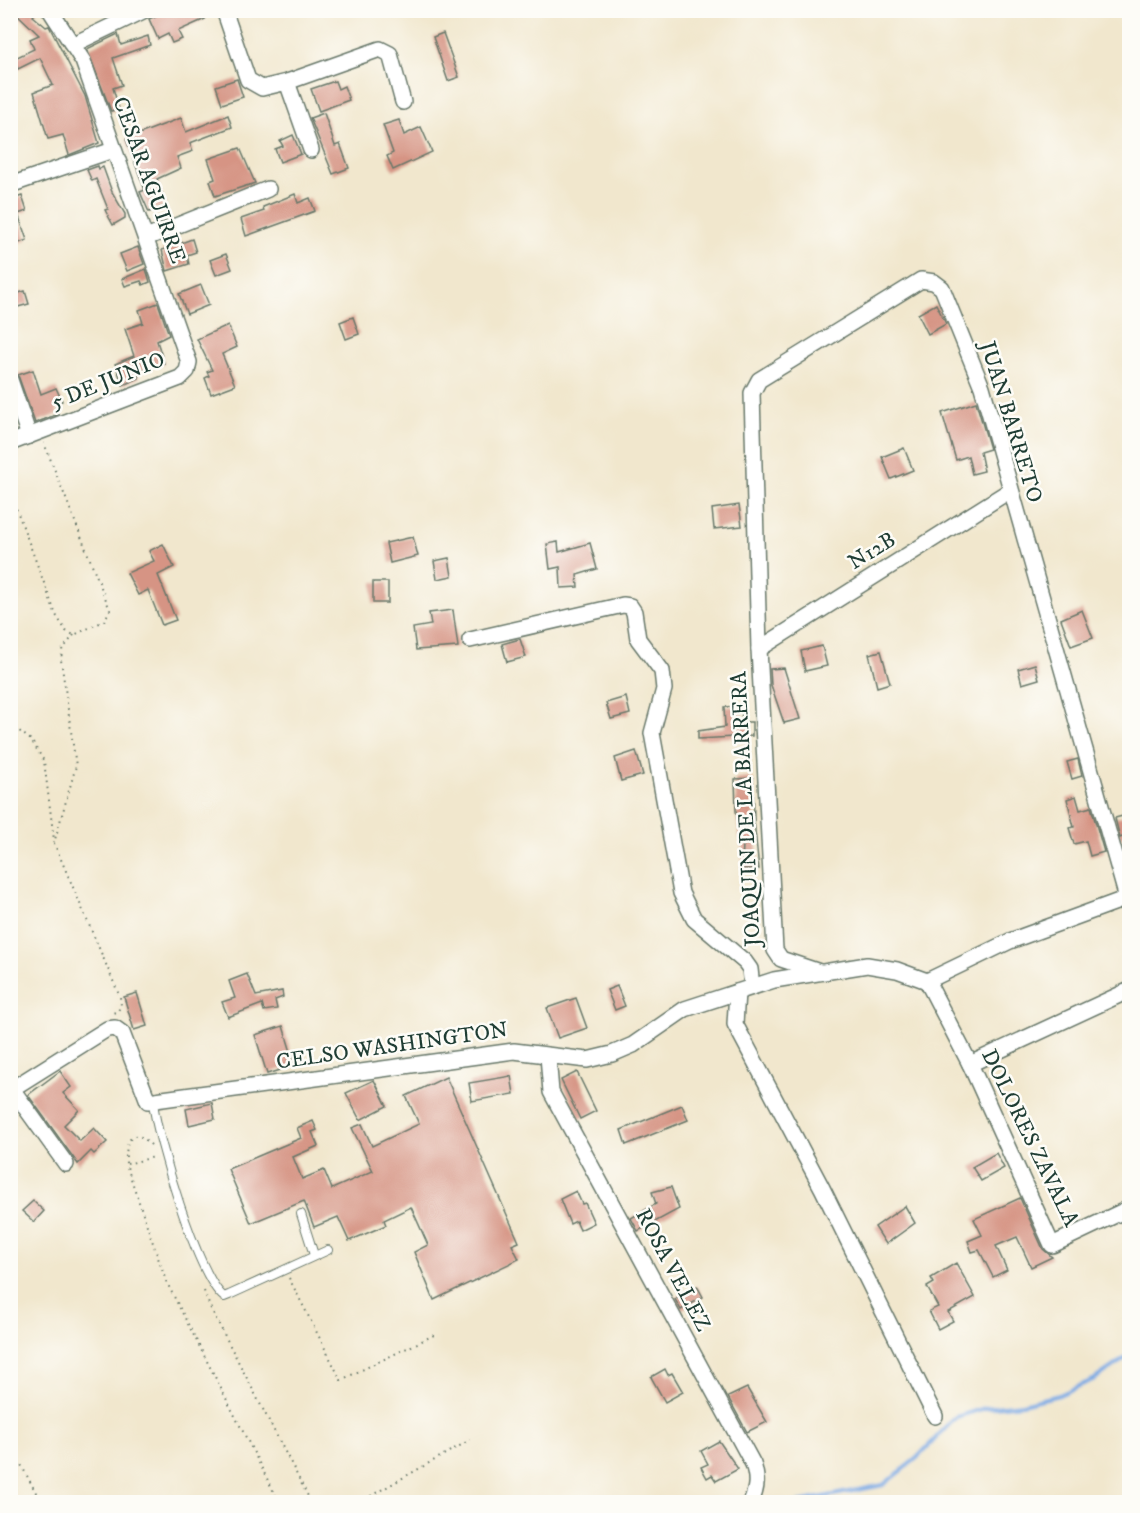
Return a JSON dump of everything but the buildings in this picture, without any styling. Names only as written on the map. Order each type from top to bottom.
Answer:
[{"type":"street","name":"CESAR AGUIRRE","points":[[50,10],[83,61],[189,362],[187,371]]},
{"type":"street","points":[[72,45],[145,10]]},
{"type":"street","points":[[224,10],[248,80],[262,88],[287,82],[380,49],[390,54],[403,102]]},
{"type":"street","points":[[287,82],[311,150]]},
{"type":"street","points":[[10,185],[113,150]]},
{"type":"street","points":[[146,238],[268,189]]},
{"type":"street","name":"JUAN BARRETO","points":[[759,649],[754,386],[921,280],[934,282],[942,288],[982,387],[1009,491],[1128,897]]},
{"type":"street","name":"5 DE JUNIO","points":[[10,443],[180,378],[187,371]]},
{"type":"street","points":[[10,380],[34,434]]},
{"type":"street","name":"N12B","points":[[759,649],[1009,491]]},
{"type":"street","points":[[470,640],[623,605],[630,606],[634,612],[638,639],[662,671],[664,689],[652,734],[681,893],[694,919],[745,962],[750,969],[752,987]]},
{"type":"street","name":"JOAQUIN DE LA BARRERA","points":[[759,649],[775,950],[781,959],[820,972]]},
{"type":"street","points":[[927,981],[1010,941],[1128,897]]},
{"type":"street","name":"CELSO WASHINGTON","points":[[153,1101],[514,1051],[587,1060],[612,1054],[633,1045],[685,1009],[774,980],[867,965],[897,970],[927,981]]},
{"type":"street","name":"DOLORES ZAVALA","points":[[927,981],[970,1065],[1052,1245],[1130,1208]]},
{"type":"street","points":[[970,1065],[1130,990]]},
{"type":"street","points":[[737,992],[735,1024],[822,1188],[935,1416]]},
{"type":"street","points":[[66,1164],[11,1089],[107,1029],[115,1028],[122,1033],[146,1098],[153,1101]]},
{"type":"street","name":"ROSA VELEZ","points":[[548,1056],[551,1092],[753,1464],[758,1478],[751,1503]]},
{"type":"lane","points":[[153,1101],[154,1117],[176,1193],[206,1272],[219,1293],[224,1297],[328,1250]]},
{"type":"lane","points":[[301,1214],[314,1255]]},
{"type":"path","points":[[34,434],[110,609],[104,621],[74,634],[62,650],[76,766],[54,843]]},
{"type":"path","points":[[10,492],[56,615],[66,631],[74,634]]},
{"type":"path","points":[[10,724],[31,740],[44,761],[54,843],[120,997],[121,1005],[118,1011],[108,1015]]},
{"type":"path","points":[[153,1147],[140,1136],[132,1137],[128,1140],[125,1152],[126,1164],[166,1281],[279,1503]]},
{"type":"path","points":[[126,1164],[156,1156]]},
{"type":"path","points":[[285,1269],[340,1380],[434,1335]]},
{"type":"path","points":[[202,1285],[210,1307],[311,1503]]},
{"type":"path","points":[[360,1503],[470,1440]]},
{"type":"path","points":[[10,1444],[41,1503]]},
{"type":"waterway","points":[[799,1502],[883,1485],[917,1458],[956,1417],[985,1408],[1022,1404],[1059,1395],[1095,1379],[1130,1355]]}]
